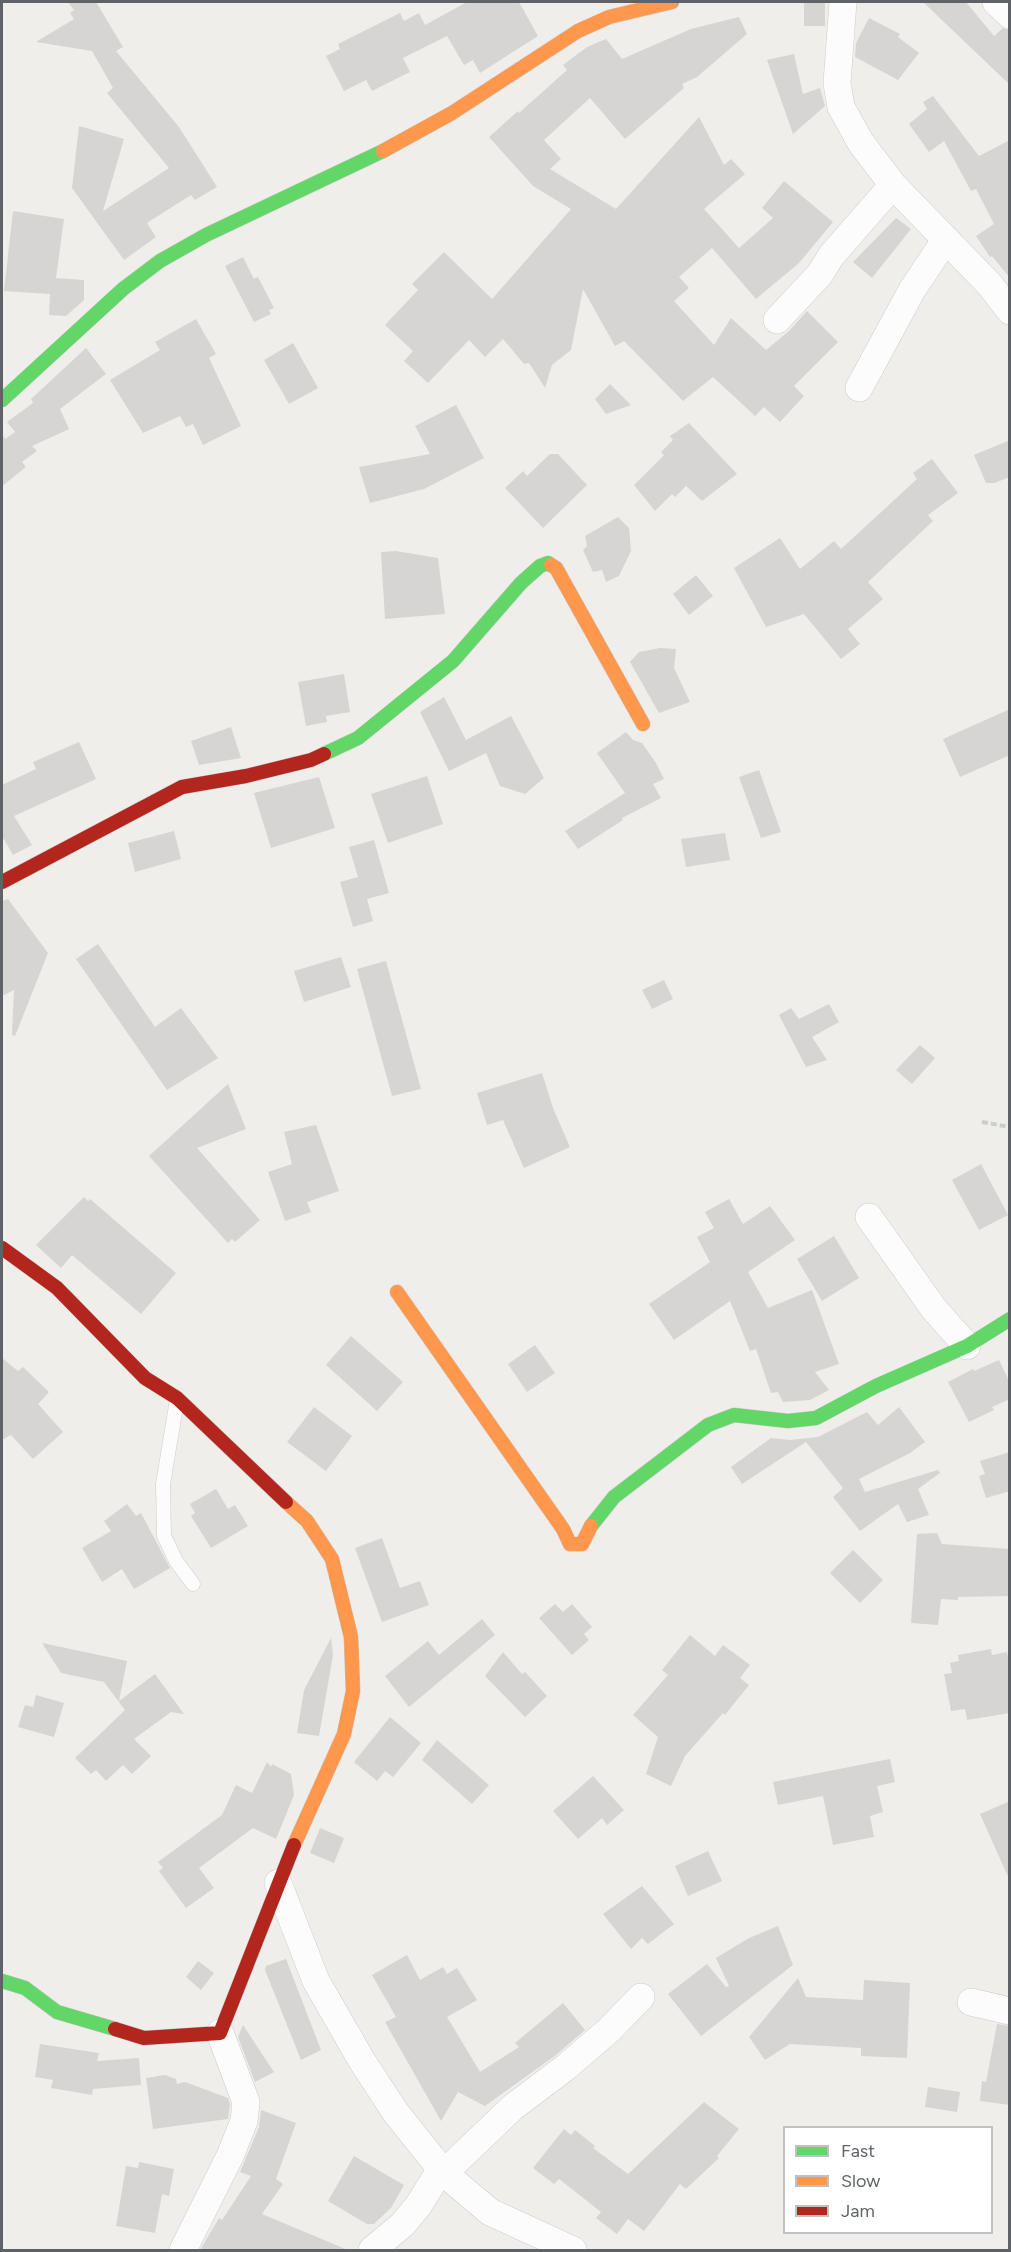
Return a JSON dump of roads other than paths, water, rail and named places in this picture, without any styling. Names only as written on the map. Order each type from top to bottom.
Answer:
[{"type":"street","points":[[2,400],[123,289],[160,261],[206,235],[403,140],[452,113],[548,53],[578,31],[609,17],[672,2]]},
{"type":"street","points":[[843,2],[837,82],[841,107],[861,143],[893,185],[990,285],[1010,311]]},
{"type":"street","points":[[996,2],[1010,15]]},
{"type":"street","points":[[777,320],[820,274],[831,256],[893,185]]},
{"type":"street","points":[[859,388],[912,290],[946,239]]},
{"type":"street","points":[[2,882],[182,787],[246,776],[311,760],[358,738],[453,661],[521,583],[540,566],[548,563],[556,568],[643,724]]},
{"type":"street","points":[[869,1217],[934,1309],[967,1346]]},
{"type":"street","points":[[2,1248],[57,1288],[144,1378],[177,1398],[307,1521],[332,1559],[351,1637],[353,1691],[344,1734],[306,1814],[220,2033],[246,2103],[244,2121],[230,2156],[183,2250]]},
{"type":"street","points":[[397,1292],[563,1529],[570,1544],[582,1544],[590,1527],[614,1497],[708,1425],[734,1415],[788,1420],[816,1418],[876,1386],[967,1346],[1010,1319]]},
{"type":"street","points":[[278,1883],[316,1981],[396,2113],[442,2171],[490,2212],[573,2250]]},
{"type":"street","points":[[2,1981],[25,1988],[57,2012],[144,2038],[220,2033]]},
{"type":"street","points":[[372,2250],[403,2224],[442,2171],[513,2107],[566,2067],[609,2030],[641,1997]]},
{"type":"street","points":[[971,2002],[1010,2011]]},
{"type":"lane","points":[[177,1398],[163,1484],[164,1536],[176,1561],[193,1584]]}]
